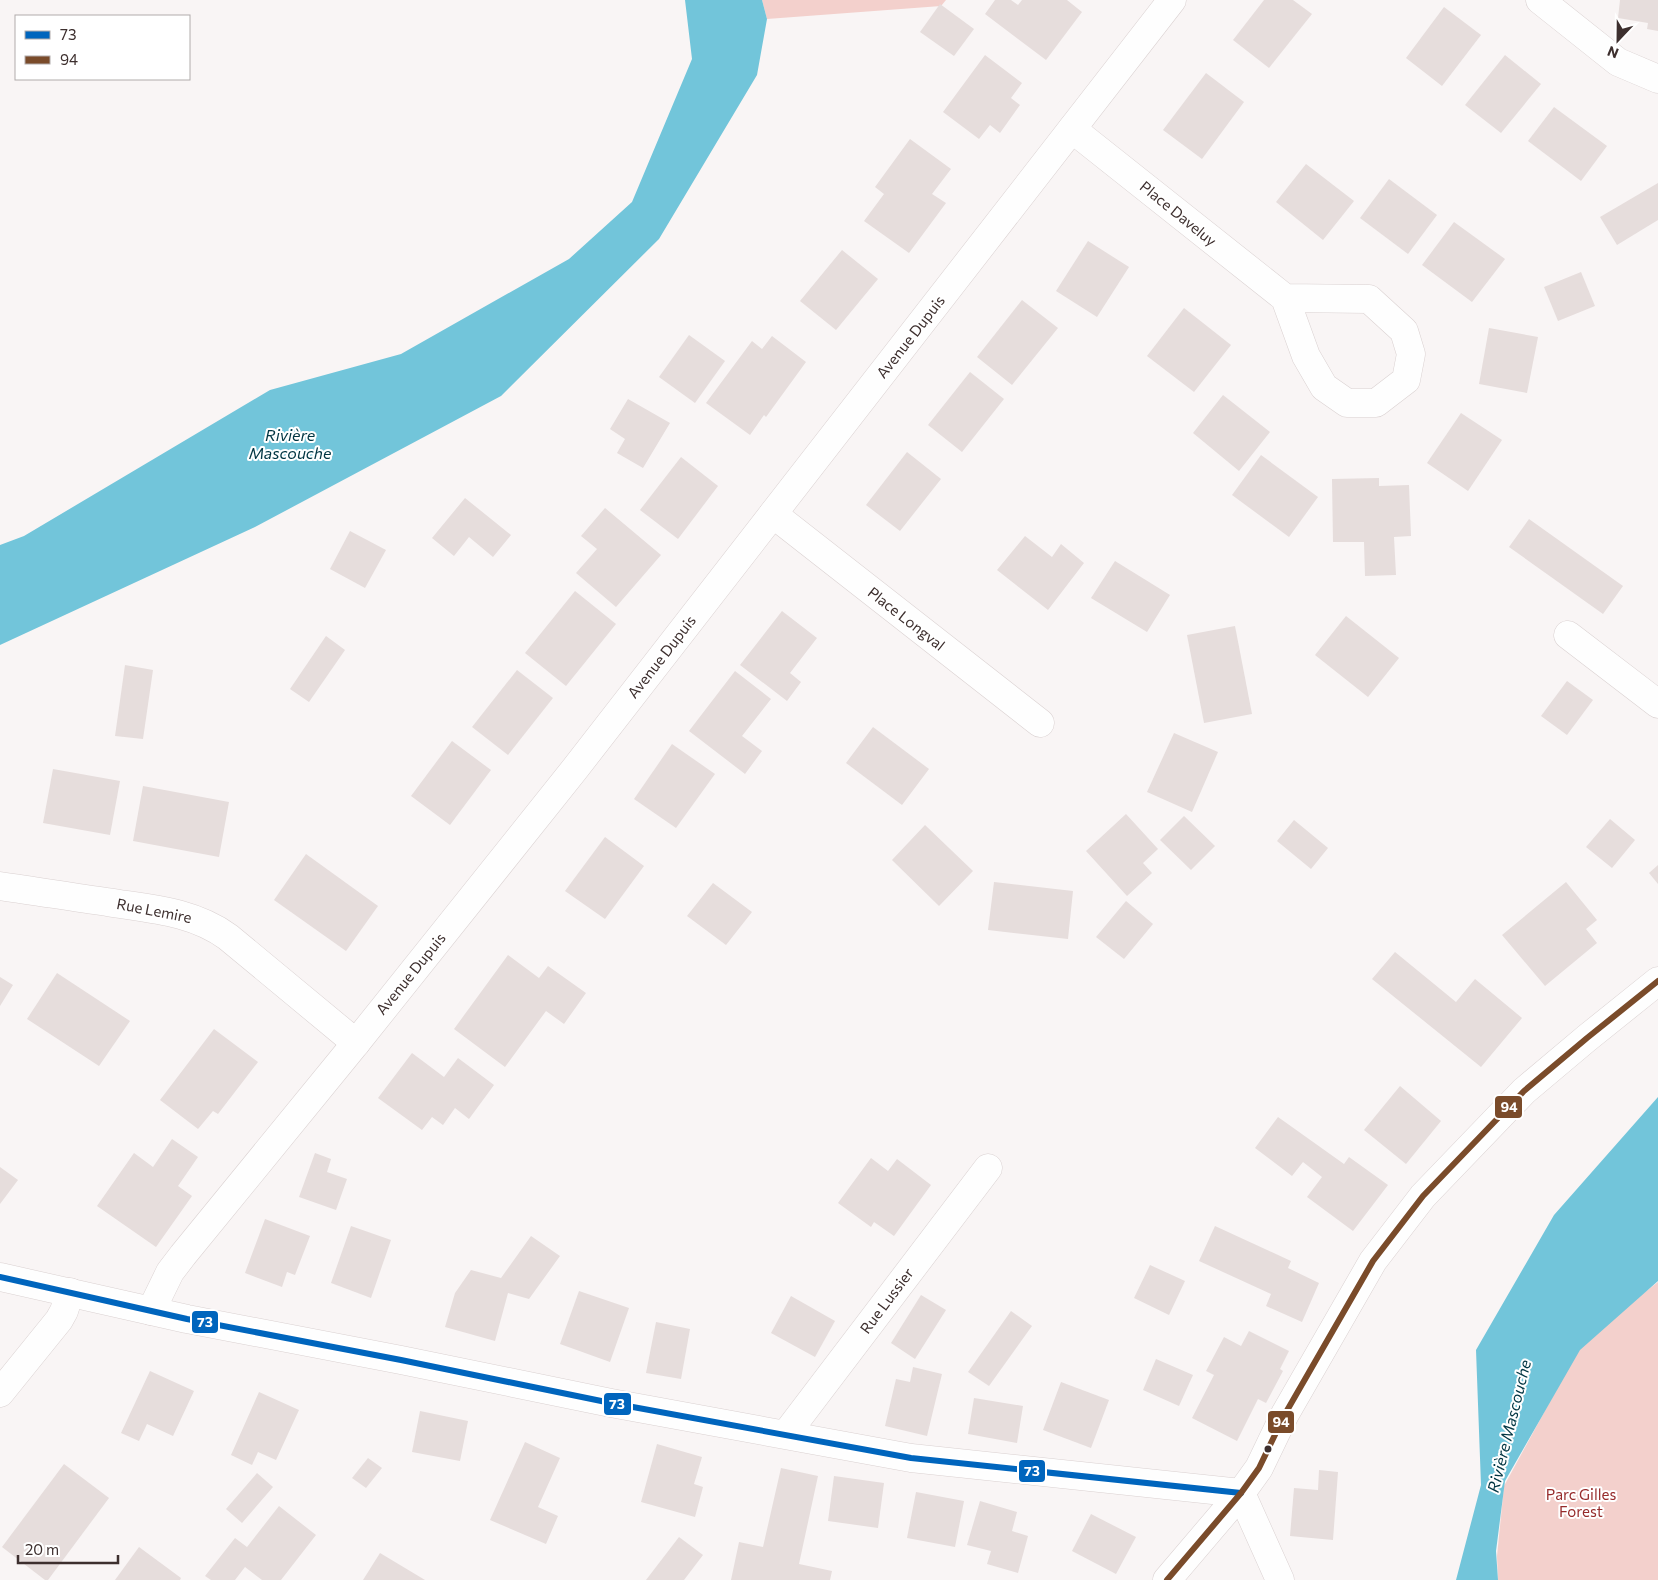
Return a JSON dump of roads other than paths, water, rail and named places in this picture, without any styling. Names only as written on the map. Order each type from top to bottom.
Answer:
[{"type":"street","name":"Avenue Dupuis","points":[[151,1312],[170,1272],[183,1255],[356,1043],[574,770],[1172,0]]},
{"type":"street","points":[[1540,0],[1618,62],[1658,79]]},
{"type":"street","name":"Place Daveluy","points":[[1072,129],[1285,298]]},
{"type":"street","points":[[1285,298],[1369,299],[1404,332],[1411,354],[1406,380],[1376,403],[1347,403],[1324,387],[1306,356],[1285,298]]},
{"type":"street","name":"Place Longval","points":[[773,514],[1040,724]]},
{"type":"street","points":[[1568,635],[1658,704]]},
{"type":"street","name":"Rue Lemire","points":[[0,886],[188,916],[216,928],[356,1043]]},
{"type":"street","points":[[1167,1580],[1259,1468],[1286,1414],[1373,1261],[1423,1196],[1524,1091],[1586,1038],[1658,981]]},
{"type":"street","name":"Rue Lussier","points":[[786,1434],[988,1168]]},
{"type":"street","points":[[0,1277],[151,1312],[612,1403],[911,1458],[1240,1493]]},
{"type":"street","points":[[0,1393],[58,1320],[64,1311],[70,1292]]},
{"type":"street","points":[[1240,1493],[1280,1580]]},
{"type":"water","name":"Rivière Mascouche","points":[[685,0],[762,0],[767,19],[757,75],[659,239],[501,396],[255,527],[0,645],[0,545],[24,536],[270,390],[401,354],[569,259],[632,202],[692,59]]},
{"type":"water","name":"Rivière Mascouche","points":[[1658,1097],[1658,1281],[1580,1350],[1505,1481],[1496,1551],[1498,1580],[1456,1580],[1481,1485],[1476,1350],[1554,1215]]},
{"type":"park label","name":"Parc Gilles Forest","points":[[1581,1504]]}]
